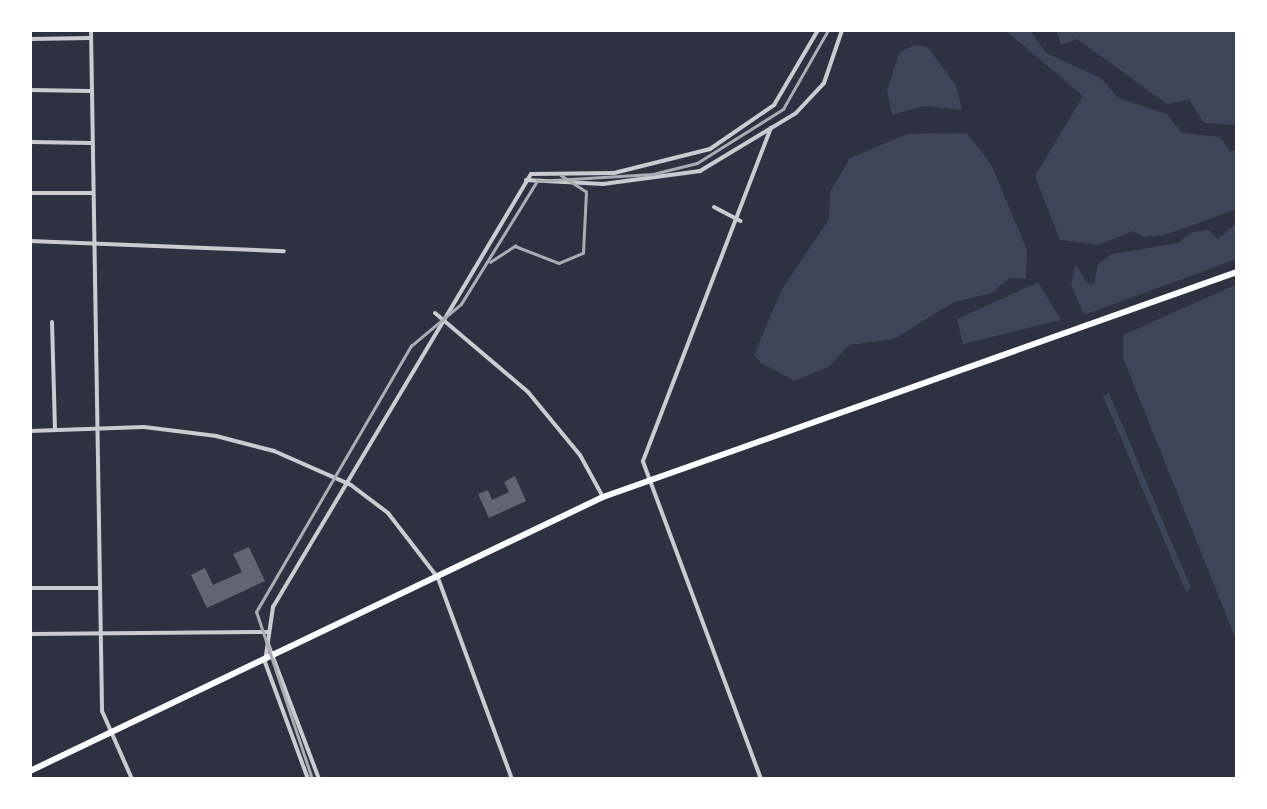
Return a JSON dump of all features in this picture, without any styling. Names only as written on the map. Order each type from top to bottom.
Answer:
[{"type":"main road","points":[[30,771],[275,658],[603,497],[1237,272]]},
{"type":"street","points":[[91,30],[102,711],[132,779]]},
{"type":"street","points":[[308,779],[265,662],[273,608],[530,174],[614,172],[710,149],[774,105],[818,30]]},
{"type":"street","points":[[526,180],[667,178],[700,171],[771,128],[824,83],[842,30]]},
{"type":"street","points":[[30,40],[91,38]]},
{"type":"street","points":[[30,90],[90,91]]},
{"type":"street","points":[[761,779],[643,461],[646,441],[740,221],[771,128]]},
{"type":"street","points":[[30,142],[91,144]]},
{"type":"street","points":[[30,193],[93,192]]},
{"type":"street","points":[[714,208],[740,221]]},
{"type":"street","points":[[30,242],[284,251]]},
{"type":"street","points":[[435,313],[528,392],[580,455],[603,497]]},
{"type":"street","points":[[52,322],[55,430]]},
{"type":"street","points":[[30,431],[144,427],[216,436],[274,450],[345,482],[388,514],[438,578],[512,779]]},
{"type":"street","points":[[30,588],[99,588]]},
{"type":"street","points":[[30,634],[268,632]]},
{"type":"street","points":[[268,644],[319,779]]},
{"type":"shaded area","points":[[1005,30],[1030,30],[1046,53],[1101,78],[1118,98],[1167,114],[1182,133],[1221,137],[1230,152],[1237,149],[1237,209],[1165,235],[1144,237],[1133,231],[1098,245],[1060,240],[1035,176],[1083,96]]},
{"type":"shaded area","points":[[1056,30],[1237,30],[1237,125],[1204,123],[1189,100],[1167,104],[1077,39],[1061,45]]},
{"type":"shaded area","points":[[914,45],[928,47],[956,86],[962,110],[924,106],[892,115],[887,90],[899,53]]},
{"type":"shaded area","points":[[967,133],[991,164],[1027,250],[1026,279],[1009,278],[992,293],[954,302],[894,339],[849,345],[830,366],[795,381],[761,363],[754,355],[782,289],[829,219],[830,192],[850,158],[907,134]]},
{"type":"shaded area","points":[[1237,222],[1237,259],[1084,315],[1071,284],[1076,265],[1087,283],[1094,284],[1098,264],[1112,254],[1178,243],[1192,232],[1209,230],[1218,239]]},
{"type":"shaded area","points":[[1038,282],[1061,320],[963,344],[957,319]]},
{"type":"shaded area","points":[[1237,284],[1237,642],[1123,358],[1123,335]]},
{"type":"shaded area","points":[[1109,393],[1191,588],[1186,592],[1103,396]]},
{"type":"building","points":[[515,476],[526,501],[489,518],[478,494],[488,490],[492,500],[509,492],[504,482]]},
{"type":"building","points":[[249,547],[265,581],[207,608],[191,575],[205,568],[213,585],[242,572],[233,554]]},
{"type":"tram line","points":[[312,779],[256,612],[411,346],[461,304],[537,181],[653,174],[697,163],[783,109],[828,30]]},
{"type":"tram line","points":[[490,262],[515,246],[559,263],[583,253],[586,192],[561,176]]}]
